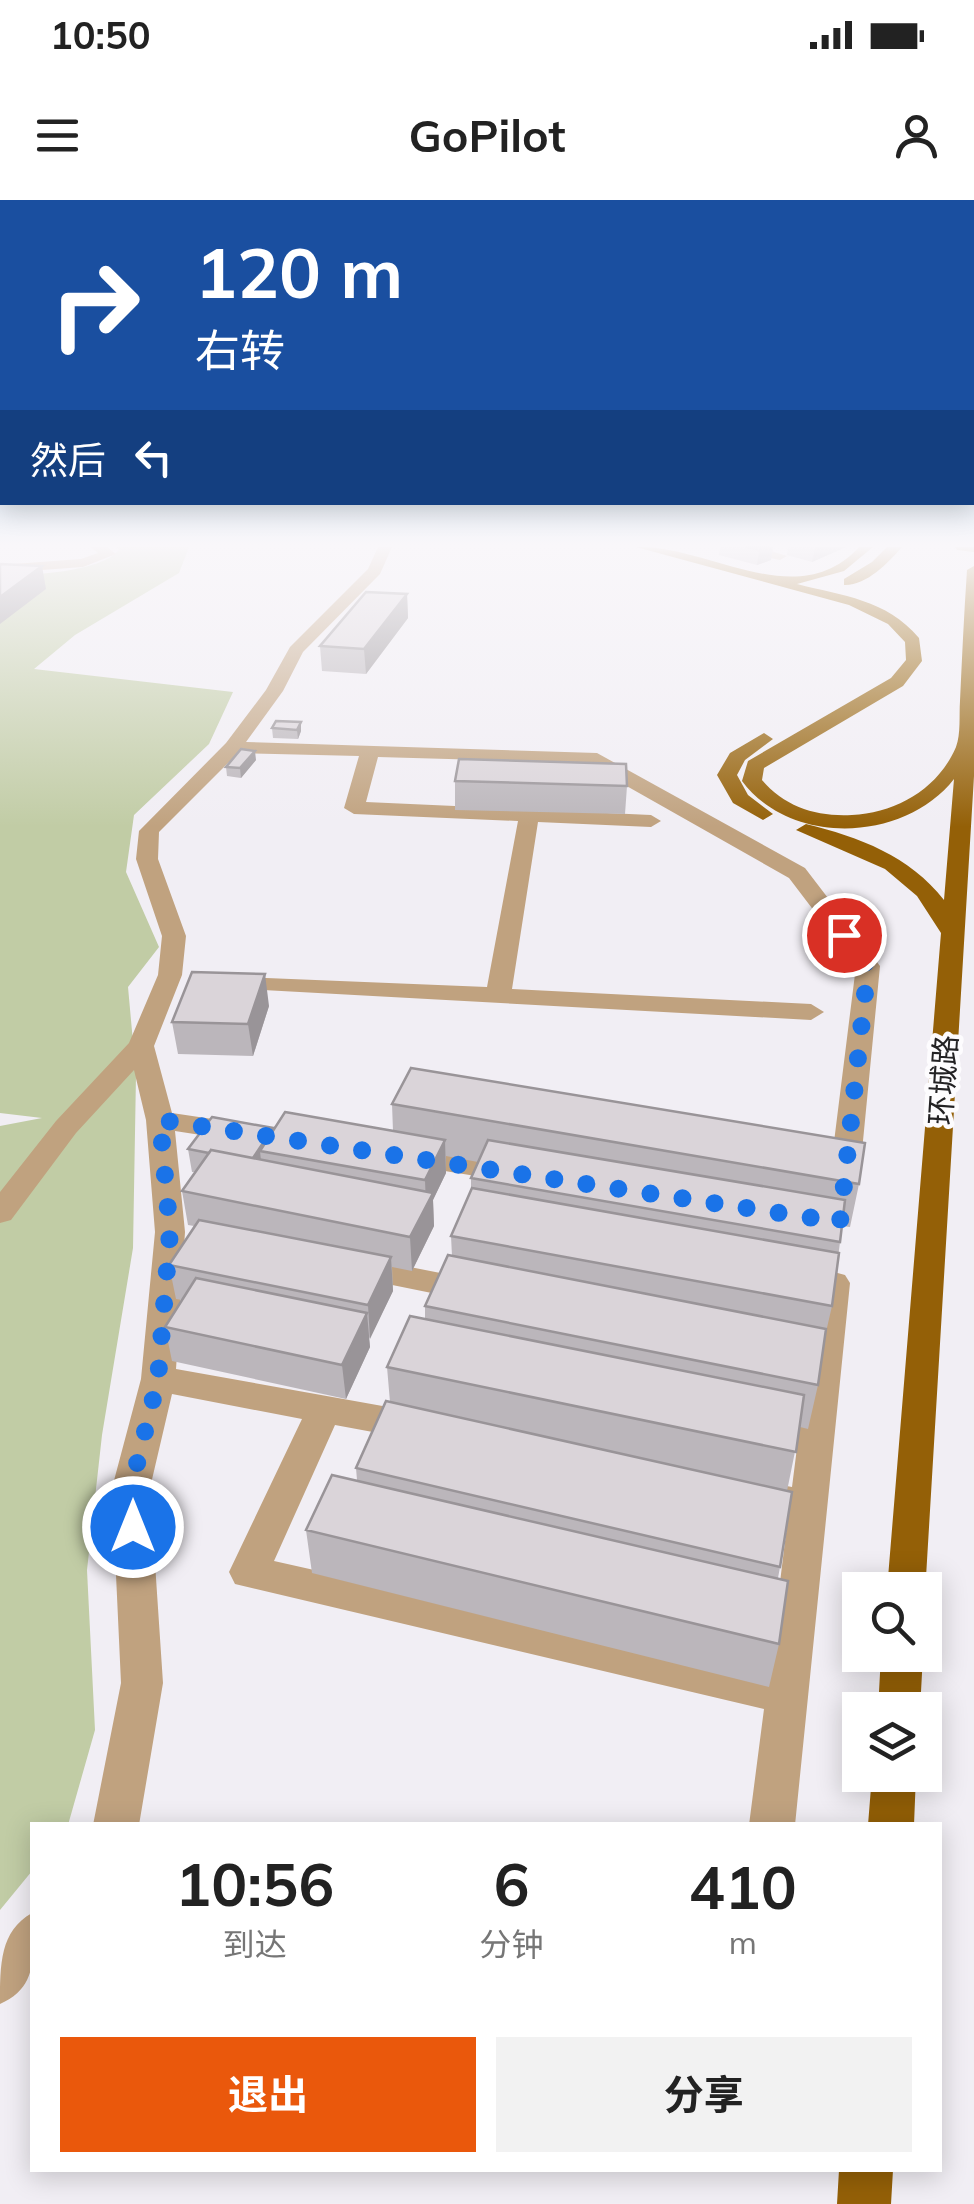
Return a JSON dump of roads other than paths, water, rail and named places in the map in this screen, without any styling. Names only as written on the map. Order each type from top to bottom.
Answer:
[{"type":"main road","points":[[892,641],[895,645],[892,661],[857,691],[740,754],[728,768],[728,782],[744,802],[760,813],[865,850],[902,868],[931,894],[953,939]]},
{"type":"main road","points":[[911,641],[915,658],[906,673],[885,690],[758,762],[751,778],[762,796],[786,810],[823,818],[860,820],[891,816],[928,796],[966,741]]},
{"type":"main road","name":"环城路","points":[[908,1572],[971,641]]},
{"type":"main road","points":[[890,1822],[893,1792]]},
{"type":"main road","points":[[864,2204],[866,2172]]},
{"type":"street","points":[[0,1213],[66,1128],[141,1046],[170,974],[174,936],[147,859],[149,830],[233,747],[305,641]]},
{"type":"street","points":[[233,747],[590,757],[797,872],[868,966],[842,1202]]},
{"type":"street","points":[[371,749],[354,808],[651,821]]},
{"type":"street","points":[[498,996],[530,816]]},
{"type":"street","points":[[193,979],[810,1012]]},
{"type":"street","points":[[117,1822],[142,1682],[131,1488],[158,1379],[170,1232],[160,1120],[141,1046]]},
{"type":"street","points":[[160,1120],[276,1138]]},
{"type":"street","points":[[373,1152],[529,1176]]},
{"type":"street","points":[[170,1232],[208,1239]]},
{"type":"street","points":[[324,1262],[498,1295]]},
{"type":"street","points":[[772,1822],[834,1283]]},
{"type":"street","points":[[787,1350],[825,1358]]},
{"type":"street","points":[[158,1379],[441,1432]]},
{"type":"street","points":[[325,1408],[250,1572],[786,1696]]},
{"type":"street","points":[[712,1487],[808,1506]]},
{"type":"street","points":[[0,1979],[30,1940]]}]
